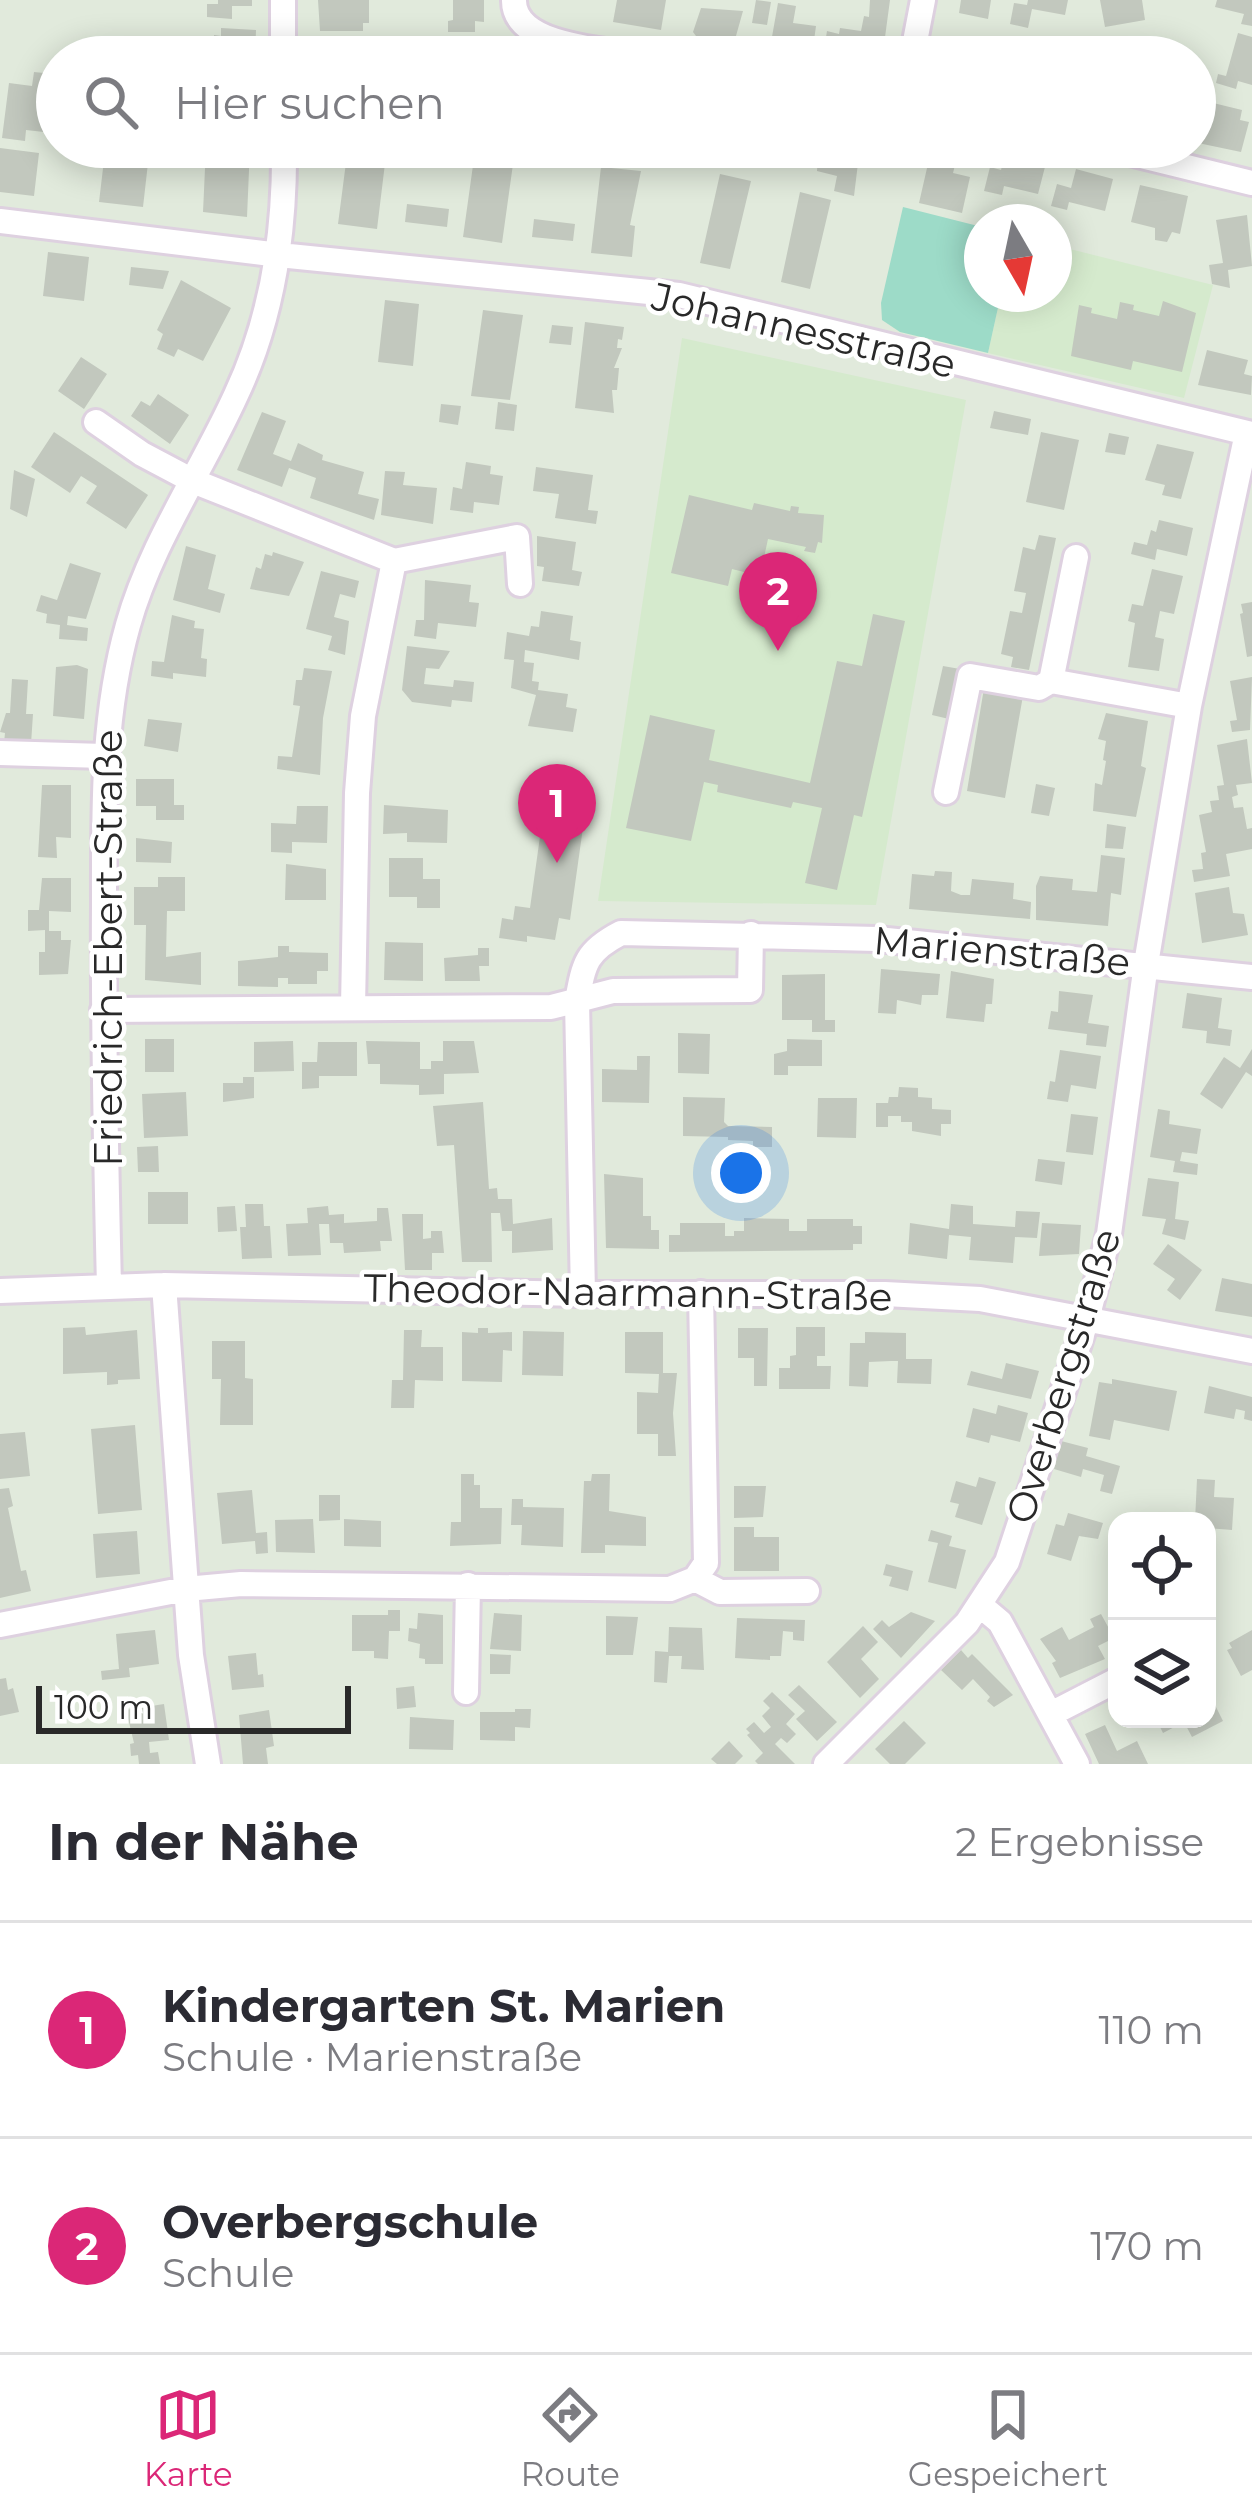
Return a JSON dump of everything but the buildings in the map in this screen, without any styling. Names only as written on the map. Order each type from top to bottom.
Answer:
[{"type":"street","points":[[283,0],[284,36]]},
{"type":"street","points":[[514,0],[514,10],[525,28],[540,36]]},
{"type":"street","points":[[916,36],[923,0]]},
{"type":"street","name":"Friedrich-Ebert-Straße","points":[[109,1286],[104,757],[112,691],[128,625],[155,550],[194,482],[256,344],[279,256],[283,168]]},
{"type":"street","points":[[1191,168],[1252,183]]},
{"type":"street","name":"Johannesstraße","points":[[0,221],[279,256],[679,295],[1249,434]]},
{"type":"street","points":[[97,422],[194,482],[394,561],[517,537],[520,584]]},
{"type":"street","name":"Overbergstraße","points":[[826,1764],[981,1606],[1007,1562],[1087,1319],[1109,1234],[1146,964],[1189,706],[1249,434]]},
{"type":"street","points":[[1051,681],[1076,557]]},
{"type":"street","points":[[353,1007],[360,755],[394,561]]},
{"type":"street","points":[[946,791],[970,676],[1039,688],[1051,681],[1189,706]]},
{"type":"street","points":[[0,753],[104,757]]},
{"type":"street","name":"Marienstraße","points":[[577,1001],[583,970],[596,946],[621,933],[877,939],[1252,977]]},
{"type":"street","points":[[103,1010],[551,1007],[614,991],[750,990],[751,934]]},
{"type":"street","points":[[577,1001],[583,1294]]},
{"type":"street","points":[[164,1285],[191,1655],[208,1764]]},
{"type":"street","name":"Theodor-Naarmann-Straße","points":[[0,1291],[164,1285],[980,1299],[1252,1351]]},
{"type":"street","points":[[0,1625],[186,1589],[241,1584],[670,1589],[695,1579],[706,1563],[701,1294]]},
{"type":"street","points":[[695,1579],[720,1592],[807,1591]]},
{"type":"street","points":[[466,1692],[468,1585]]},
{"type":"street","points":[[981,1606],[1000,1622],[1077,1764]]},
{"type":"street","points":[[1052,1714],[1108,1685]]},
{"type":"shaded area","points":[[903,207],[964,222],[964,312],[997,312],[988,353],[900,332],[882,320],[881,303]]},
{"type":"shaded area","points":[[1072,250],[1213,285],[1184,398],[988,353],[997,312],[1072,312]]},
{"type":"shaded area","points":[[682,338],[966,400],[876,905],[598,901]]},
{"type":"place","name":"Overbergschule","points":[[778,651]]},
{"type":"place","name":"Kindergarten St. Marien","points":[[557,863]]}]
